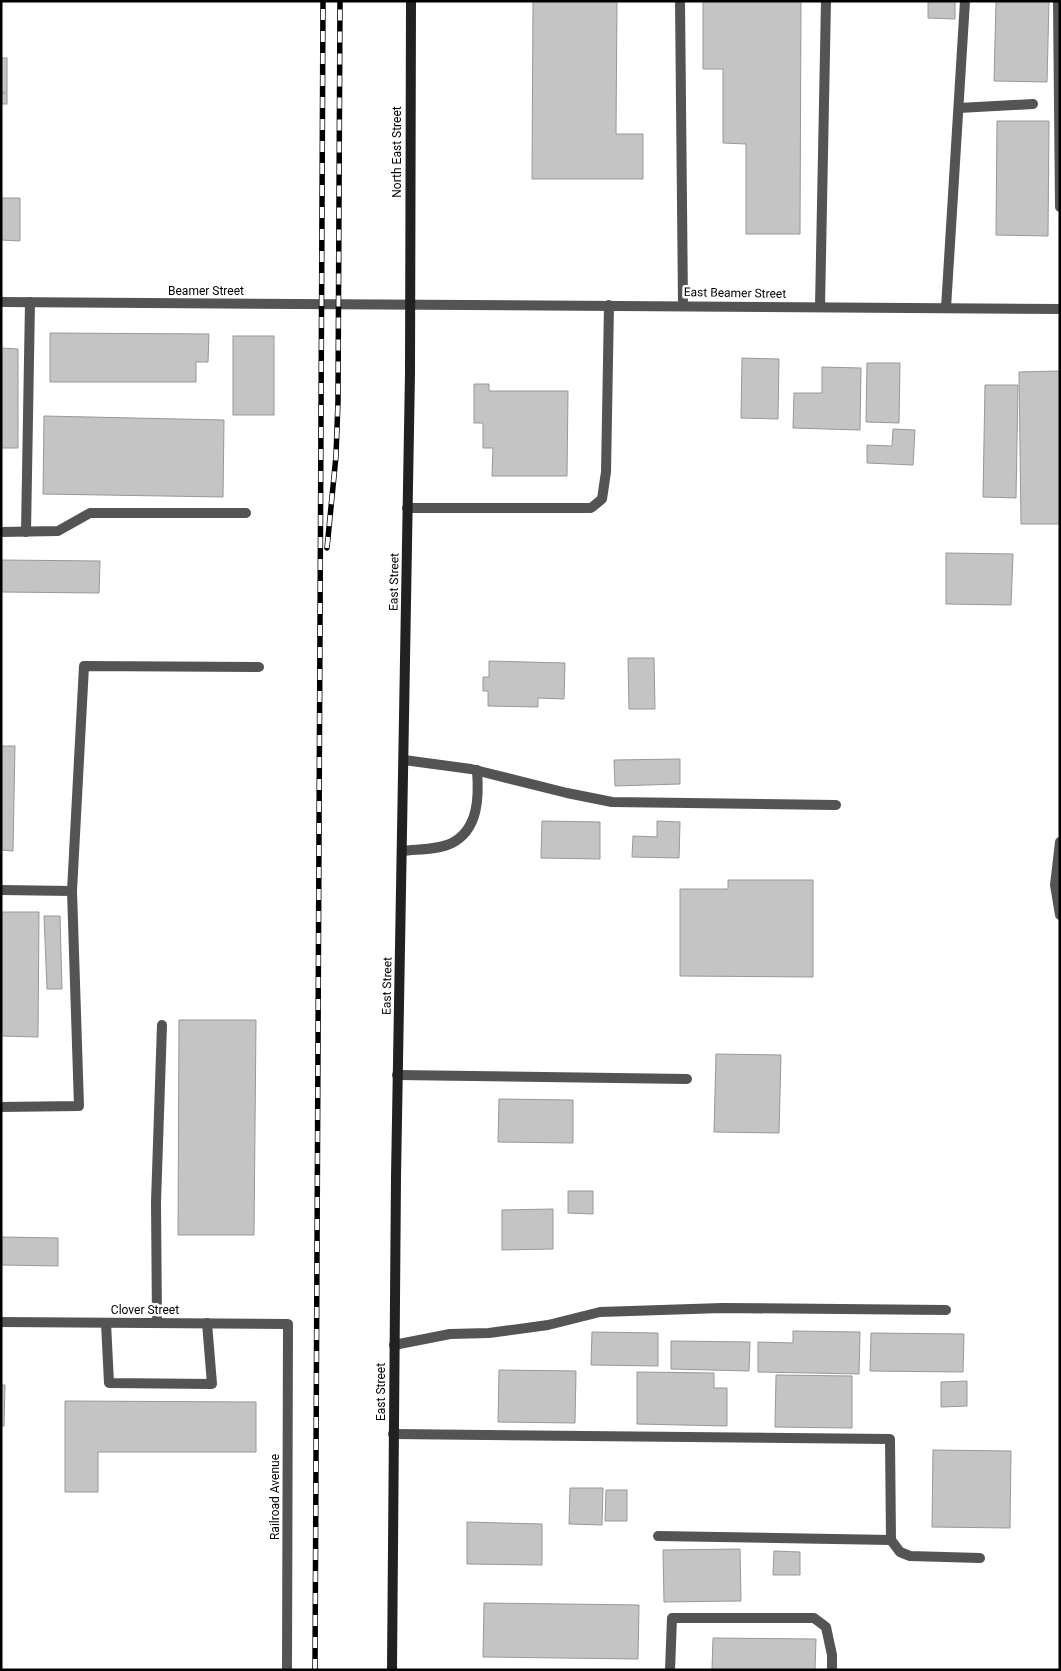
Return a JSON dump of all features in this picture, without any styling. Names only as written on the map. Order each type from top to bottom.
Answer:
[{"type":"main road","name":"North East Street","points":[[410,304],[411,1]]},
{"type":"main road","name":"East Street","points":[[392,1670],[397,1075],[404,760],[410,304]]},
{"type":"street","points":[[680,1],[683,306]]},
{"type":"street","points":[[820,307],[826,1]]},
{"type":"street","points":[[946,308],[965,1]]},
{"type":"street","points":[[1058,1],[1060,206]]},
{"type":"street","points":[[959,108],[1033,104]]},
{"type":"street","name":"Beamer Street","points":[[1,302],[410,304]]},
{"type":"street","points":[[26,532],[30,302]]},
{"type":"street","name":"East Beamer Street","points":[[410,304],[1060,309]]},
{"type":"street","points":[[408,508],[591,508],[602,499],[606,472],[609,305]]},
{"type":"street","points":[[1,532],[58,531],[90,512],[246,512]]},
{"type":"street","points":[[1,1107],[79,1106],[72,890],[84,666],[259,667]]},
{"type":"street","points":[[404,760],[477,770],[566,793],[612,802],[836,805]]},
{"type":"street","points":[[402,851],[440,846],[451,843],[460,837],[471,822],[479,804],[477,770]]},
{"type":"street","points":[[1060,842],[1055,885],[1060,915]]},
{"type":"street","points":[[1,890],[72,890]]},
{"type":"street","points":[[157,1323],[156,1202],[162,1025]]},
{"type":"street","points":[[397,1075],[687,1079]]},
{"type":"street","points":[[394,1345],[450,1334],[489,1333],[548,1325],[600,1312],[722,1308],[946,1310]]},
{"type":"street","name":"Clover Street","points":[[1,1322],[288,1324]]},
{"type":"street","points":[[106,1322],[109,1383],[212,1384],[207,1323]]},
{"type":"street","name":"Railroad Avenue","points":[[287,1670],[288,1324]]},
{"type":"street","points":[[394,1434],[890,1439],[891,1540],[900,1552],[910,1556],[980,1558]]},
{"type":"street","points":[[658,1536],[891,1540]]},
{"type":"street","points":[[670,1670],[672,1618],[814,1618],[826,1627],[832,1655],[832,1670]]},
{"type":"building","points":[[533,1],[617,1],[616,134],[643,134],[643,179],[532,179]]},
{"type":"building","points":[[703,1],[801,1],[800,234],[746,234],[746,144],[723,143],[723,69],[703,69]]},
{"type":"building","points":[[928,1],[955,1],[955,19],[928,18]]},
{"type":"building","points":[[996,1],[1049,1],[1047,82],[994,81]]},
{"type":"building","points":[[1,58],[7,58],[7,92],[1,92]]},
{"type":"building","points":[[1,93],[7,93],[7,104],[1,104]]},
{"type":"building","points":[[997,121],[1049,121],[1048,236],[996,235]]},
{"type":"building","points":[[1,198],[20,198],[20,241],[1,240]]},
{"type":"building","points":[[50,333],[209,334],[208,362],[196,362],[196,382],[50,382]]},
{"type":"building","points":[[233,336],[274,336],[274,415],[233,415]]},
{"type":"building","points":[[1,348],[18,349],[18,448],[1,448]]},
{"type":"building","points":[[742,358],[779,359],[778,419],[741,418]]},
{"type":"building","points":[[867,363],[900,363],[899,423],[866,422]]},
{"type":"building","points":[[822,367],[861,368],[860,430],[793,428],[794,393],[822,393]]},
{"type":"building","points":[[1060,371],[1060,524],[1021,524],[1019,372]]},
{"type":"building","points":[[474,384],[489,384],[489,391],[568,391],[567,476],[492,476],[493,448],[483,448],[483,423],[474,423]]},
{"type":"building","points":[[985,385],[1018,385],[1016,498],[983,497]]},
{"type":"building","points":[[44,416],[224,420],[223,497],[43,494]]},
{"type":"building","points":[[893,429],[915,430],[913,465],[867,463],[867,445],[892,446]]},
{"type":"building","points":[[946,553],[1013,554],[1011,605],[946,604]]},
{"type":"building","points":[[1,560],[100,561],[99,593],[1,592]]},
{"type":"building","points":[[628,658],[654,658],[655,709],[629,709]]},
{"type":"building","points":[[489,661],[565,663],[564,699],[538,698],[538,707],[488,706],[488,691],[483,691],[483,677],[489,677]]},
{"type":"building","points":[[1,746],[15,746],[13,851],[1,850]]},
{"type":"building","points":[[680,759],[680,784],[615,786],[614,760]]},
{"type":"building","points":[[542,821],[600,822],[600,859],[541,858]]},
{"type":"building","points":[[657,821],[680,822],[679,858],[632,857],[633,836],[657,837]]},
{"type":"building","points":[[728,880],[813,880],[813,977],[680,976],[680,889],[728,889]]},
{"type":"building","points":[[1,912],[39,912],[38,1037],[1,1036]]},
{"type":"building","points":[[44,916],[60,916],[62,989],[47,989]]},
{"type":"building","points":[[179,1020],[256,1020],[254,1235],[178,1235]]},
{"type":"building","points":[[716,1054],[781,1055],[779,1133],[714,1132]]},
{"type":"building","points":[[499,1099],[573,1100],[573,1143],[498,1142]]},
{"type":"building","points":[[568,1191],[593,1191],[593,1214],[568,1213]]},
{"type":"building","points":[[553,1209],[553,1249],[502,1250],[502,1210]]},
{"type":"building","points":[[1,1237],[58,1238],[58,1266],[1,1265]]},
{"type":"building","points":[[793,1331],[860,1332],[859,1374],[758,1372],[758,1342],[793,1343]]},
{"type":"building","points":[[592,1332],[658,1333],[658,1366],[591,1365]]},
{"type":"building","points":[[871,1333],[964,1334],[963,1372],[870,1371]]},
{"type":"building","points":[[671,1341],[750,1342],[749,1371],[671,1369]]},
{"type":"building","points":[[499,1370],[576,1371],[575,1423],[498,1422]]},
{"type":"building","points":[[637,1372],[714,1373],[714,1388],[727,1388],[727,1426],[637,1424]]},
{"type":"building","points":[[776,1375],[852,1376],[852,1428],[775,1427]]},
{"type":"building","points":[[967,1381],[967,1406],[941,1407],[941,1382]]},
{"type":"building","points":[[1,1385],[5,1385],[4,1426],[1,1426]]},
{"type":"building","points":[[65,1401],[256,1402],[256,1452],[98,1452],[98,1492],[65,1492]]},
{"type":"building","points":[[933,1450],[1011,1451],[1010,1528],[932,1527]]},
{"type":"building","points":[[570,1488],[603,1488],[602,1525],[569,1524]]},
{"type":"building","points":[[606,1490],[627,1490],[627,1521],[605,1521]]},
{"type":"building","points":[[467,1522],[542,1524],[542,1565],[467,1564]]},
{"type":"building","points":[[740,1549],[741,1601],[664,1602],[663,1550]]},
{"type":"building","points":[[774,1551],[800,1552],[800,1575],[773,1575]]},
{"type":"building","points":[[484,1603],[639,1605],[638,1659],[483,1657]]},
{"type":"building","points":[[713,1638],[816,1639],[815,1670],[712,1670]]},
{"type":"railway","points":[[315,1670],[323,1]]},
{"type":"railway","points":[[327,548],[336,456],[338,401],[340,1]]}]
